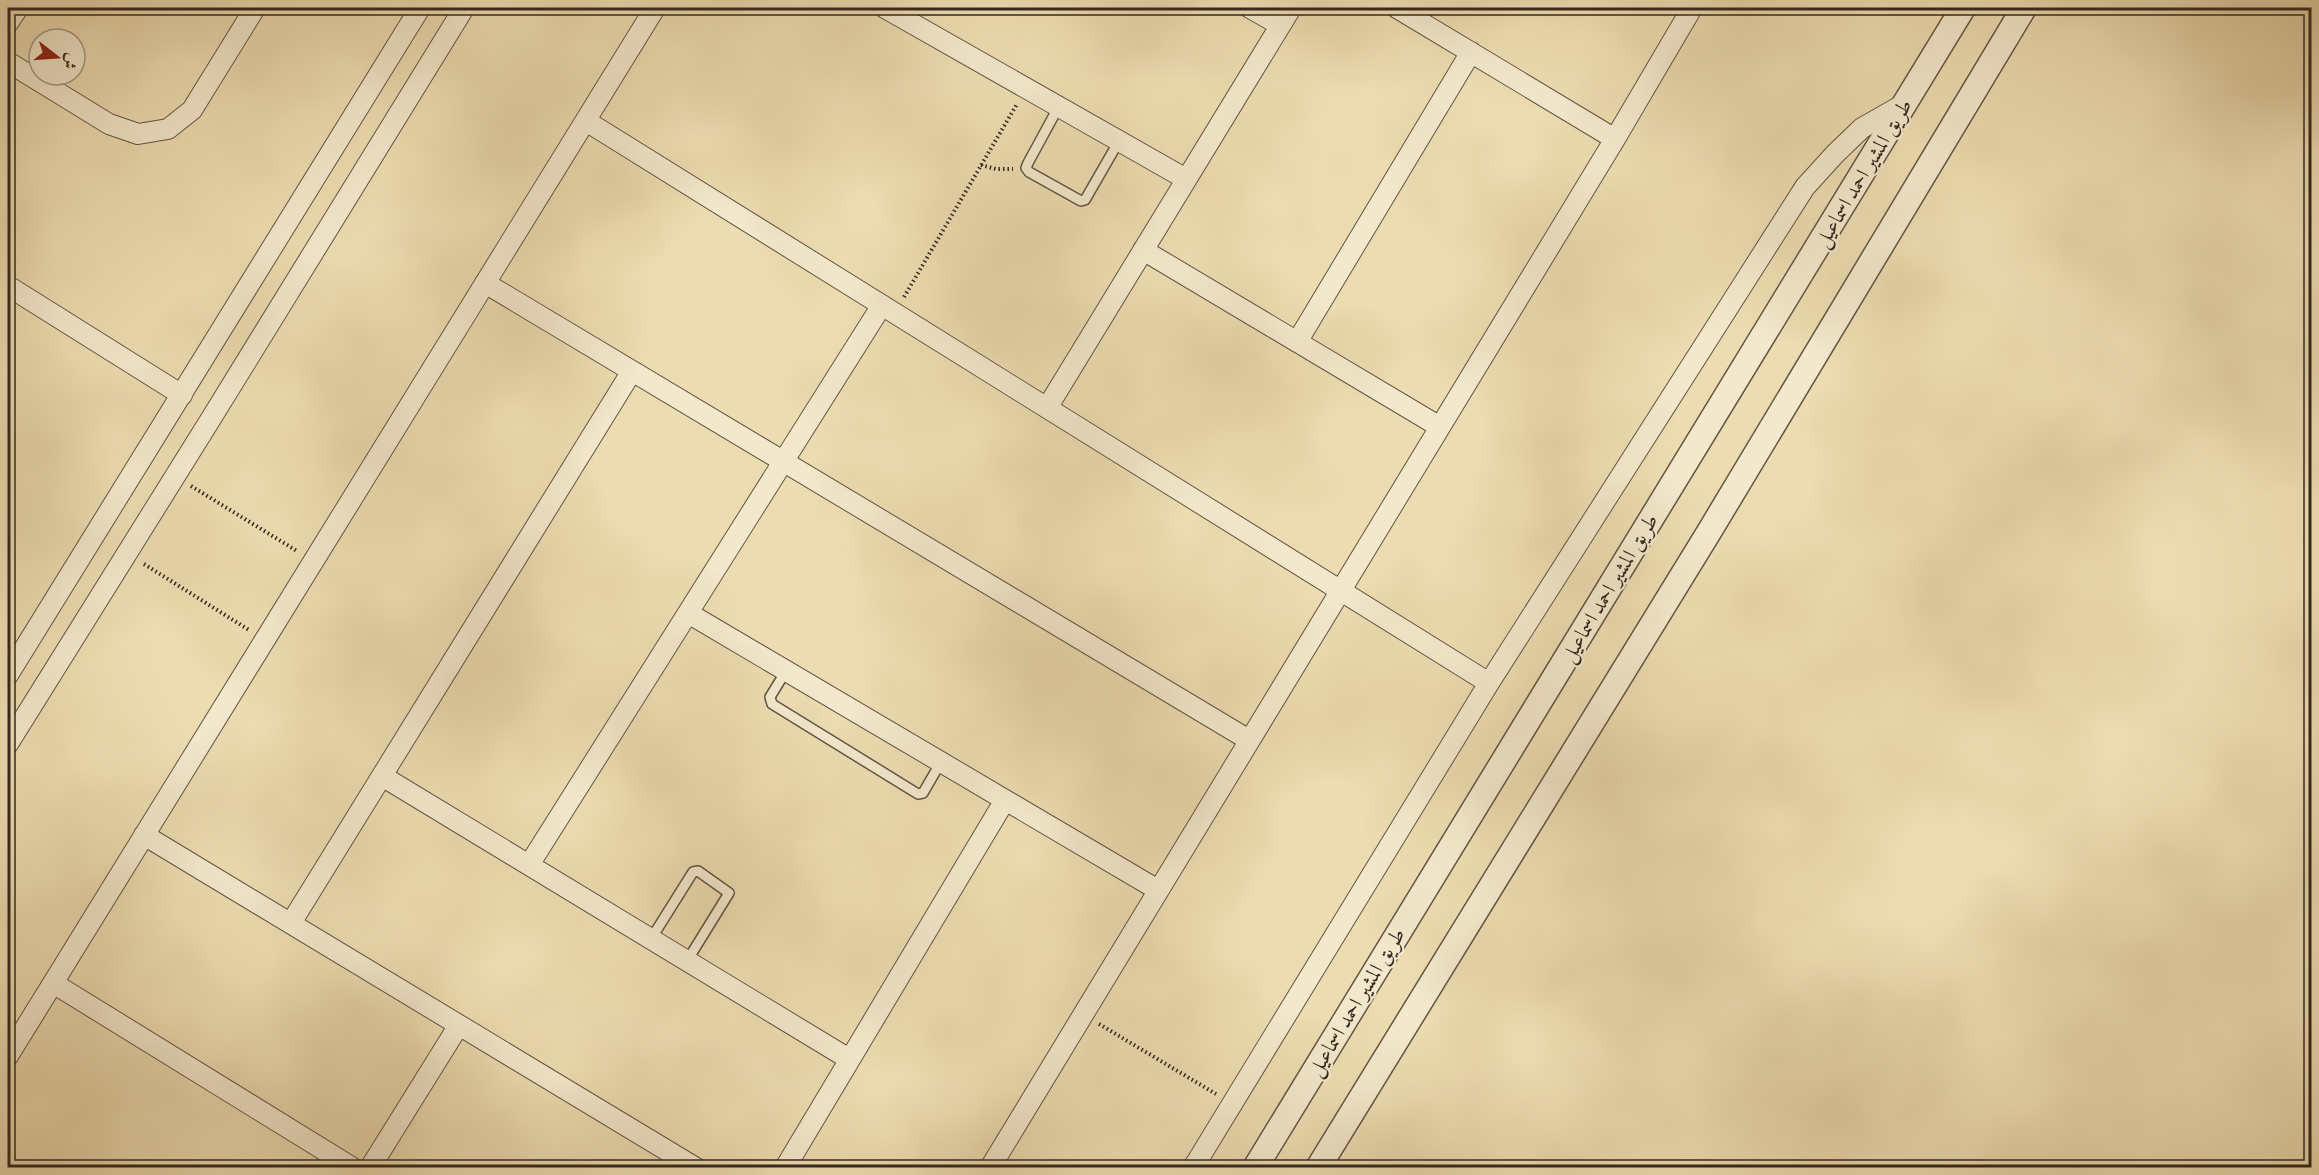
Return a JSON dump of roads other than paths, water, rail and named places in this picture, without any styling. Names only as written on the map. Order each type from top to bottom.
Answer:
[{"type":"street","points":[[8,23],[18,8]]},
{"type":"street","points":[[8,62],[109,124],[138,134],[168,129],[192,110],[255,8]]},
{"type":"street","points":[[8,675],[420,8]]},
{"type":"street","points":[[8,744],[464,8]]},
{"type":"street","points":[[8,1056],[656,8]]},
{"type":"street","points":[[885,8],[1186,179]]},
{"type":"street","points":[[1250,8],[1280,25]]},
{"type":"street","points":[[1047,408],[1291,8]]},
{"type":"street","points":[[1396,8],[1615,139]]},
{"type":"street","points":[[990,1167],[1615,139],[1692,8]]},
{"type":"street","name":"طريق المشير احمد اسماعيل","points":[[1254,1167],[1963,8]]},
{"type":"street","points":[[1318,1167],[1709,532],[2024,8]]},
{"type":"street","points":[[1297,342],[1471,52]]},
{"type":"street","points":[[1193,1167],[1489,683],[1805,187],[1863,128],[1906,103]]},
{"type":"street","points":[[586,121],[1489,683]]},
{"type":"street","points":[[1143,250],[1440,427]]},
{"type":"street","points":[[485,283],[1249,740]]},
{"type":"street","points":[[8,286],[182,395]]},
{"type":"street","points":[[529,865],[784,462],[888,309]]},
{"type":"street","points":[[291,923],[632,371]]},
{"type":"street","points":[[688,613],[1158,890]]},
{"type":"street","points":[[382,776],[849,1059]]},
{"type":"street","points":[[785,1167],[1005,800]]},
{"type":"street","points":[[144,835],[696,1167]]},
{"type":"street","points":[[53,983],[352,1167]]},
{"type":"street","points":[[370,1167],[459,1025]]},
{"type":"lane","points":[[1059,106],[1026,168],[1029,172],[1081,201],[1085,200],[1119,141]]},
{"type":"lane","points":[[786,671],[770,697],[772,704],[918,794],[923,793],[941,762]]},
{"type":"lane","points":[[651,939],[693,872],[698,872],[729,893],[687,961]]}]
